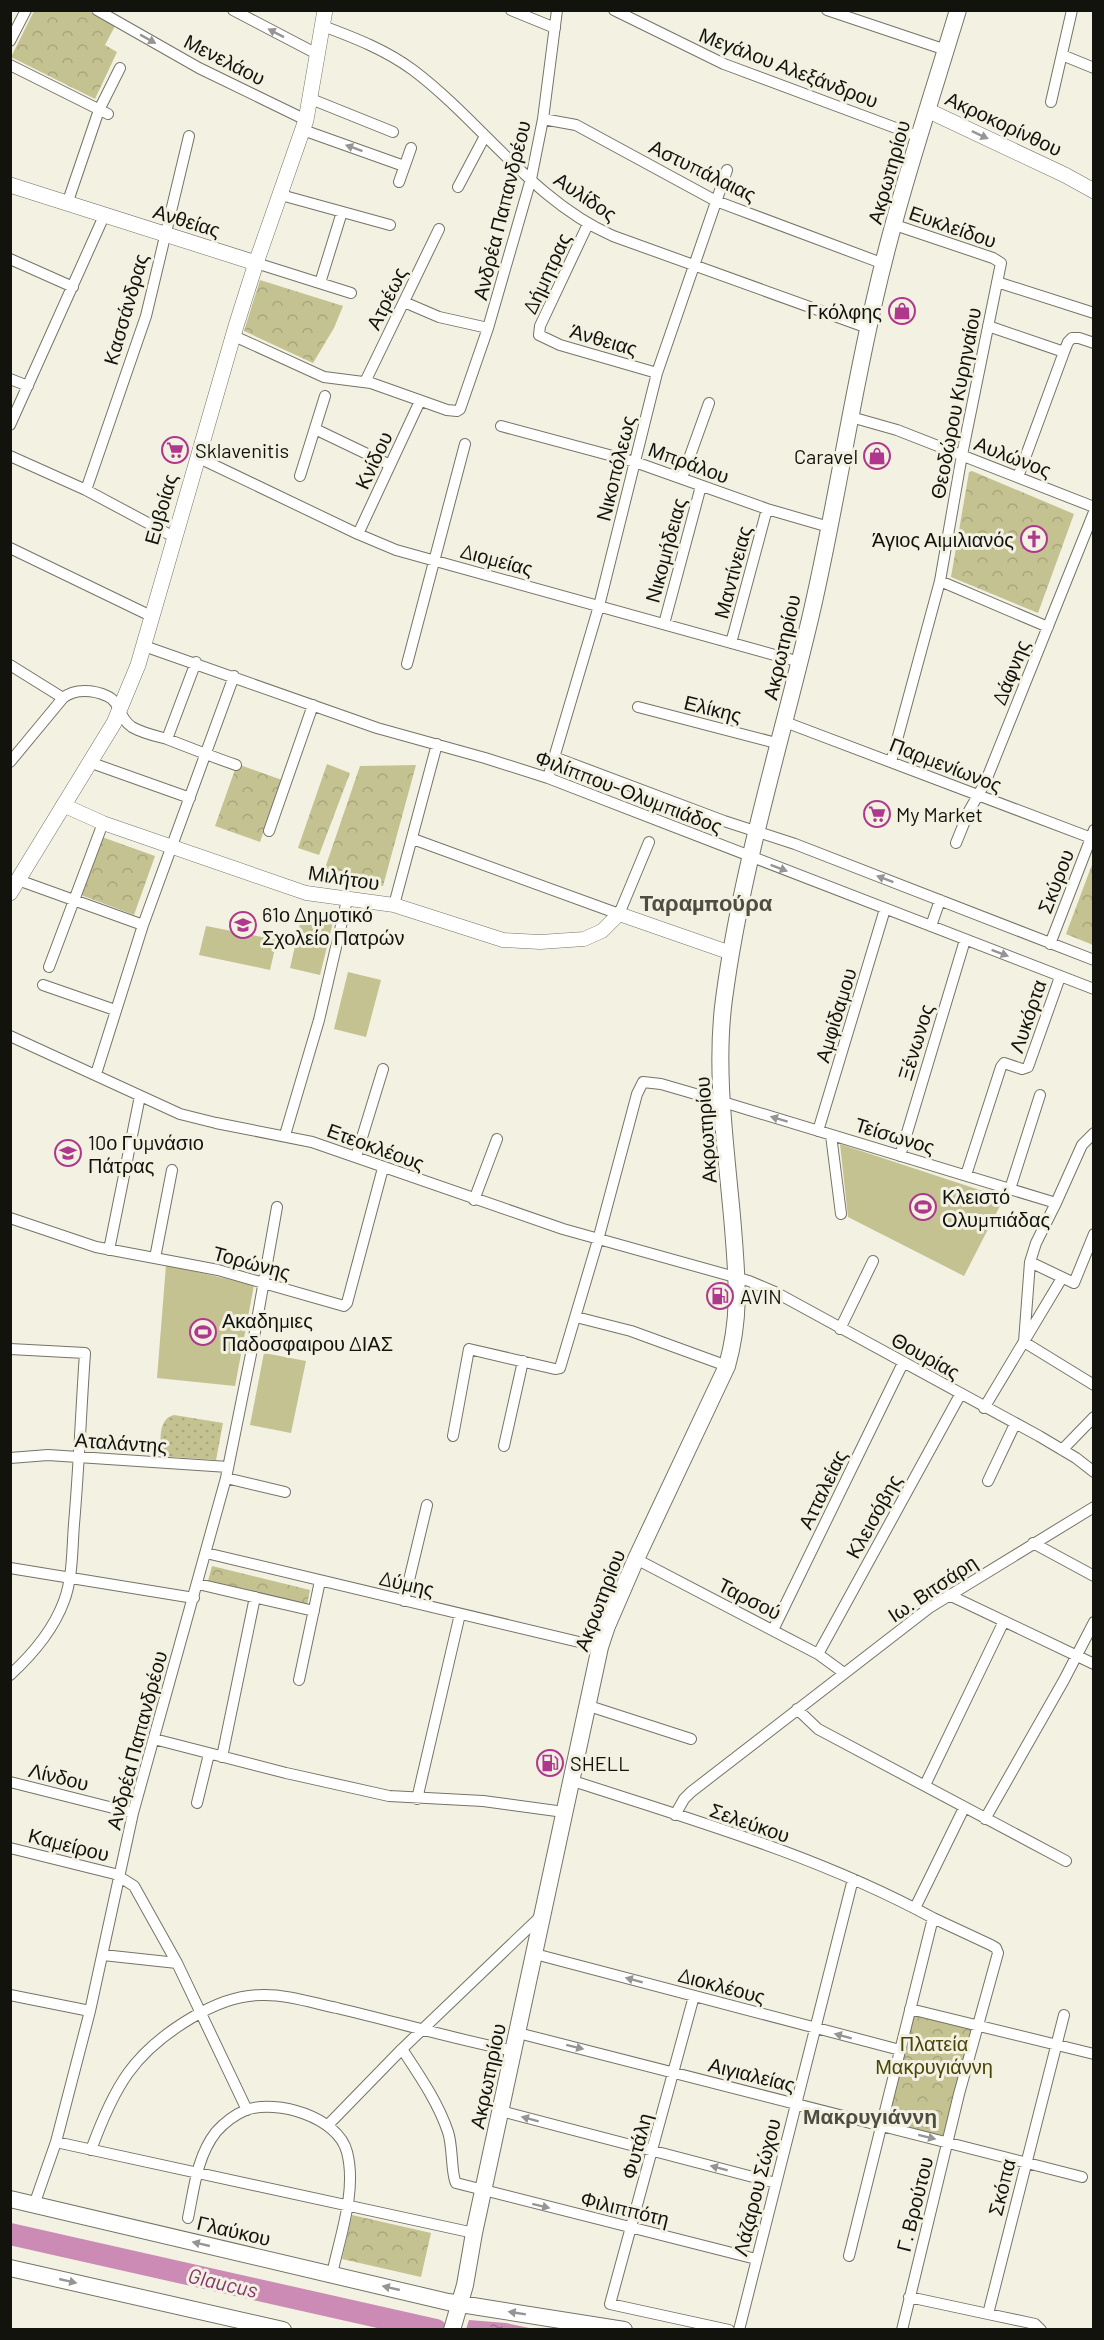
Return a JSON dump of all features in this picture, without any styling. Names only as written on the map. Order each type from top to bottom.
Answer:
[{"type":"main road","name":"Ευβοίας","points":[[14,886],[119,713],[144,646],[197,457],[256,263],[305,125],[325,10]]},
{"type":"main road","name":"Ακρωτηρίου","points":[[440,2330],[465,2285],[474,2233],[600,1647],[636,1559],[727,1366],[736,1329],[738,1303],[723,1102],[722,1022],[732,954],[750,857],[800,662],[868,328],[927,110],[957,10]]},
{"type":"main road","name":"Ακροκορίνθου","points":[[927,110],[1094,191]]},
{"type":"main road","name":"Ανθείας","points":[[10,185],[256,263]]},
{"type":"main road","name":"Γλαύκου","points":[[10,2199],[332,2274],[452,2312],[624,2330]]},
{"type":"main road","points":[[10,2268],[283,2330]]},
{"type":"street","name":"Μενελάου","points":[[97,10],[305,125],[404,166]]},
{"type":"street","points":[[233,10],[319,55]]},
{"type":"street","points":[[511,10],[555,28]]},
{"type":"street","name":"Ανδρέα Παπανδρέου","points":[[420,401],[457,411],[464,402],[531,179],[543,119],[557,10]]},
{"type":"street","name":"Μεγάλου Αλεξάνδρου","points":[[614,10],[724,64],[920,137]]},
{"type":"street","points":[[827,10],[946,50]]},
{"type":"street","points":[[1051,102],[1072,10]]},
{"type":"street","points":[[10,41],[22,12]]},
{"type":"street","name":"Αυλίδος","points":[[323,26],[391,55],[421,76],[531,179],[588,224],[613,236],[868,328]]},
{"type":"street","points":[[1062,55],[1094,68]]},
{"type":"street","points":[[10,65],[103,112]]},
{"type":"street","points":[[67,204],[120,68]]},
{"type":"street","points":[[311,99],[393,132]]},
{"type":"street","name":"Αστυπάλαιας","points":[[543,119],[576,125],[716,201],[884,264]]},
{"type":"street","name":"Κασσάνδρας","points":[[86,490],[146,316],[189,136]]},
{"type":"street","points":[[458,187],[485,136]]},
{"type":"street","points":[[399,182],[411,148]]},
{"type":"street","name":"Νικοπόλεως","points":[[548,778],[599,606],[657,373],[727,170]]},
{"type":"street","points":[[280,195],[390,225]]},
{"type":"street","points":[[320,283],[342,212]]},
{"type":"street","points":[[10,425],[104,216]]},
{"type":"street","name":"Δήμητρας","points":[[541,337],[540,327],[588,224]]},
{"type":"street","name":"Ευκλείδου","points":[[895,225],[1000,261]]},
{"type":"street","name":"Ατρέως","points":[[365,382],[439,229]]},
{"type":"street","points":[[10,259],[74,287]]},
{"type":"street","name":"Θεοδώρου Κυρηναίου","points":[[891,762],[940,581],[1000,261]]},
{"type":"street","name":"Ανθείας","points":[[256,263],[351,293]]},
{"type":"street","points":[[997,282],[1094,313]]},
{"type":"street","points":[[404,302],[439,317],[488,328]]},
{"type":"street","points":[[988,326],[1064,352]]},
{"type":"street","points":[[234,336],[324,377],[365,382],[420,401]]},
{"type":"street","name":"Άνθειας","points":[[541,337],[560,345],[657,373]]},
{"type":"street","points":[[1018,477],[1068,342],[1072,338],[1094,343]]},
{"type":"street","points":[[10,380],[28,386]]},
{"type":"street","points":[[300,476],[325,396]]},
{"type":"street","name":"Κνίδου","points":[[358,534],[420,401]]},
{"type":"street","name":"Νικομήδειας","points":[[682,478],[709,403]]},
{"type":"street","name":"Αυλώνος","points":[[851,417],[897,430],[1094,509]]},
{"type":"street","name":"Μπράλου","points":[[501,426],[635,462],[767,509],[829,527]]},
{"type":"street","points":[[315,429],[390,465]]},
{"type":"street","points":[[407,664],[465,444]]},
{"type":"street","points":[[10,456],[86,490],[174,537]]},
{"type":"street","name":"Διομείας","points":[[197,457],[396,550],[800,662]]},
{"type":"street","name":"Νικομήδειας","points":[[664,624],[701,486]]},
{"type":"street","name":"Μαντίνειας","points":[[732,643],[767,509]]},
{"type":"street","name":"Δάφνης","points":[[956,843],[969,811],[979,796],[1094,509]]},
{"type":"street","points":[[10,548],[153,617]]},
{"type":"street","points":[[940,581],[1048,627]]},
{"type":"street","name":"Φιλίππου-Ολυμπιάδος","points":[[144,646],[196,662],[387,731],[548,778],[1094,989]]},
{"type":"street","points":[[167,739],[196,662]]},
{"type":"street","points":[[10,665],[63,698]]},
{"type":"street","points":[[96,1074],[143,925],[234,676]]},
{"type":"street","points":[[10,762],[63,698],[76,692],[100,694],[117,703],[119,713],[135,729],[236,765]]},
{"type":"street","points":[[269,831],[313,705]]},
{"type":"street","name":"Ελίκης","points":[[638,707],[780,744]]},
{"type":"street","name":"Παρμενίωνος","points":[[785,722],[979,796],[1092,836]]},
{"type":"street","points":[[393,905],[413,839],[437,744]]},
{"type":"street","name":"Φιλίππου-Ολυμπιάδος","points":[[555,757],[724,821],[795,844],[1094,960]]},
{"type":"street","points":[[89,762],[190,798]]},
{"type":"street","name":"Μιλήτου","points":[[63,805],[103,823],[172,848],[306,893],[393,905],[496,938],[540,942],[572,941],[591,937],[619,914]]},
{"type":"street","points":[[49,967],[103,823]]},
{"type":"street","name":"Σκύρου","points":[[1050,944],[1092,836]]},
{"type":"street","points":[[413,839],[732,954]]},
{"type":"street","points":[[619,914],[649,842]]},
{"type":"street","points":[[14,886],[74,900],[143,925]]},
{"type":"street","points":[[285,1135],[320,1020],[347,900]]},
{"type":"street","points":[[931,926],[940,900]]},
{"type":"street","name":"Αμφίδαμου","points":[[818,1131],[885,909]]},
{"type":"street","name":"Ξένωνος","points":[[900,1156],[965,940]]},
{"type":"street","name":"Λυκόρτα","points":[[966,1175],[1001,1067],[1005,1064],[1022,1069],[1028,1067],[1060,977]]},
{"type":"street","points":[[43,984],[115,1010]]},
{"type":"street","name":"Ετεοκλέους","points":[[10,1036],[191,1117],[285,1135],[598,1240],[736,1278]]},
{"type":"street","points":[[356,1157],[383,1069]]},
{"type":"street","name":"Τείσωνος","points":[[598,1240],[640,1084],[647,1081],[1056,1203]]},
{"type":"street","points":[[1010,1189],[1040,1095]]},
{"type":"street","points":[[109,1250],[140,1096]]},
{"type":"street","points":[[1024,1342],[1030,1262],[1036,1243],[1082,1145],[1094,1133]]},
{"type":"street","points":[[831,1135],[841,1214]]},
{"type":"street","points":[[474,1200],[497,1139]]},
{"type":"street","name":"Τορώνης","points":[[10,1218],[67,1239],[109,1250],[218,1270],[344,1306],[347,1303],[383,1168]]},
{"type":"street","points":[[155,1258],[172,1170]]},
{"type":"street","name":"Ανδρέα Παπανδρέου","points":[[34,2205],[56,2142],[103,1955],[133,1812],[198,1584],[227,1472],[277,1208]]},
{"type":"street","points":[[1030,1262],[1074,1283],[1094,1234]]},
{"type":"street","points":[[453,1436],[469,1349],[555,1369],[560,1368],[598,1240]]},
{"type":"street","points":[[840,1329],[873,1261]]},
{"type":"street","name":"Θουρίας","points":[[736,1278],[765,1288],[1016,1424],[1062,1450],[1094,1472]]},
{"type":"street","points":[[984,1408],[1062,1278]]},
{"type":"street","points":[[576,1317],[631,1331],[727,1366]]},
{"type":"street","points":[[1024,1342],[1094,1385]]},
{"type":"street","points":[[10,1349],[85,1353],[70,1577],[64,1603],[47,1634],[29,1658],[10,1675]]},
{"type":"street","points":[[504,1446],[523,1361]]},
{"type":"street","name":"Ατταλείας","points":[[773,1630],[903,1363]]},
{"type":"street","name":"Κλεισόβης","points":[[818,1654],[960,1395]]},
{"type":"street","points":[[1062,1450],[1094,1417]]},
{"type":"street","points":[[988,1481],[1016,1424]]},
{"type":"street","name":"Αταλάντης","points":[[10,1458],[48,1455],[227,1472],[285,1492]]},
{"type":"street","points":[[404,1601],[427,1505]]},
{"type":"street","name":"Ιω. Βιτσάρη","points":[[675,1815],[691,1792],[928,1608],[1094,1507]]},
{"type":"street","points":[[1033,1543],[1094,1576]]},
{"type":"street","name":"Δύμης","points":[[206,1554],[600,1647]]},
{"type":"street","name":"Ταρσού","points":[[636,1559],[818,1654],[844,1673]]},
{"type":"street","points":[[10,1568],[194,1598]]},
{"type":"street","points":[[299,1680],[320,1581]]},
{"type":"street","points":[[198,1584],[314,1611]]},
{"type":"street","points":[[949,1595],[1094,1664]]},
{"type":"street","points":[[222,1757],[255,1597]]},
{"type":"street","points":[[417,1799],[460,1614]]},
{"type":"street","points":[[925,1785],[1004,1621]]},
{"type":"street","points":[[986,1819],[1094,1622]]},
{"type":"street","points":[[586,1705],[692,1739]]},
{"type":"street","points":[[797,1709],[818,1729],[1066,1862]]},
{"type":"street","points":[[154,1739],[359,1790],[417,1799],[465,1799],[564,1812]]},
{"type":"street","points":[[197,1803],[209,1754]]},
{"type":"street","name":"Σελεύκου","points":[[570,1780],[853,1879],[996,1948]]},
{"type":"street","name":"Λίνδου","points":[[10,1782],[133,1812]]},
{"type":"street","points":[[915,1908],[964,1808]]},
{"type":"street","name":"Καμείρου","points":[[10,1848],[119,1875]]},
{"type":"street","points":[[119,1875],[134,1886],[177,1963],[247,2110]]},
{"type":"street","name":"Λάζαρου Σώχου","points":[[739,2330],[853,1879]]},
{"type":"street","points":[[328,2125],[402,2049],[544,1913]]},
{"type":"street","points":[[849,2256],[933,1918]]},
{"type":"street","name":"Γ. Βρούτου","points":[[902,2330],[947,2143],[998,1953],[996,1948]]},
{"type":"street","name":"Διοκλέους","points":[[535,1954],[900,2050]]},
{"type":"street","points":[[103,1955],[177,1963]]},
{"type":"street","points":[[10,1995],[90,2010]]},
{"type":"street","points":[[91,2150],[111,2100],[137,2059],[157,2040],[201,2012],[234,1999],[270,1995],[358,2013],[514,2051]]},
{"type":"street","name":"Φυτάλη","points":[[694,1996],[610,2304],[729,2330]]},
{"type":"street","points":[[910,2009],[1094,2054]]},
{"type":"street","name":"Σκόπα","points":[[988,2314],[1064,2015]]},
{"type":"street","name":"Αιγιαλείας","points":[[518,2033],[1082,2177]]},
{"type":"street","name":"Φιλιππότη","points":[[402,2049],[428,2090],[449,2132],[455,2181],[484,2191],[756,2259]]},
{"type":"street","points":[[188,2218],[205,2148],[230,2119],[247,2110],[269,2107],[283,2108],[328,2125],[339,2135],[346,2151],[349,2171],[346,2204],[332,2274]]},
{"type":"street","points":[[501,2111],[776,2183]]},
{"type":"street","points":[[56,2142],[474,2233]]},
{"type":"street","points":[[909,2296],[1035,2324],[1041,2330]]},
{"type":"green space","points":[[34,11],[88,11],[115,26],[105,45],[117,52],[95,99],[11,57]]},
{"type":"green space","points":[[260,280],[343,306],[334,328],[313,363],[244,331]]},
{"type":"green space","points":[[972,471],[1074,514],[1038,613],[951,577],[969,472]]},
{"type":"green space","points":[[237,764],[282,780],[260,842],[215,826]]},
{"type":"green space","points":[[327,764],[350,773],[319,855],[298,848]]},
{"type":"green space","points":[[416,765],[383,886],[323,883],[321,880],[360,766]]},
{"type":"green space","points":[[102,837],[155,856],[134,915],[81,895]]},
{"type":"green space","points":[[1093,862],[1093,945],[1066,934]]},
{"type":"green space","points":[[303,911],[334,918],[320,975],[290,968]]},
{"type":"green space","points":[[206,926],[277,940],[270,970],[199,955]]},
{"type":"green space","points":[[348,972],[381,980],[366,1037],[334,1029]]},
{"type":"green space","name":"Κλειστό Ολυμπιάδας","points":[[840,1144],[1004,1198],[964,1276],[848,1217]]},
{"type":"green space","name":"Ακαδημιες Παδοσφαιρου ΔΙΑΣ","points":[[166,1265],[254,1285],[235,1386],[157,1378]]},
{"type":"green space","name":"Ακαδημιες Παδοσφαιρου ΔΙΑΣ","points":[[264,1353],[306,1361],[291,1433],[250,1425]]},
{"type":"green space","points":[[174,1415],[223,1423],[216,1460],[161,1456],[162,1426],[169,1417]]},
{"type":"green space","points":[[212,1566],[310,1590],[307,1605],[208,1581]]},
{"type":"green space","name":"Πλατεία Μακρυγιάννη","points":[[910,2009],[977,2026],[947,2143],[881,2126]]},
{"type":"green space","points":[[352,2215],[431,2233],[421,2277],[342,2259]]},
{"type":"water","points":[[469,2320],[506,2323],[534,2329],[466,2329]]},
{"type":"waterway","name":"Glaucus","points":[[10,2234],[436,2330]]},
{"type":"place","name":"Γκόλφης","points":[[902,311]]},
{"type":"place","name":"Sklavenitis","points":[[175,450]]},
{"type":"place","name":"Caravel","points":[[877,456]]},
{"type":"place","name":"Άγιος Αιμιλιανός","points":[[1034,539]]},
{"type":"place","name":"My Market","points":[[877,814]]},
{"type":"place","name":"61ο Δημοτικό Σχολείο Πατρών","points":[[243,925]]},
{"type":"place","name":"10ο Γυμνάσιο Πάτρας","points":[[68,1153]]},
{"type":"place","name":"Κλειστό Ολυμπιάδας","points":[[923,1207]]},
{"type":"place","name":"AVIN","points":[[720,1296]]},
{"type":"place","name":"Ακαδημιες Παδοσφαιρου ΔΙΑΣ","points":[[203,1332]]},
{"type":"place","name":"SHELL","points":[[550,1763]]},
{"type":"district","name":"Ταραμπούρα","points":[[706,902]]},
{"type":"district","name":"Μακρυγιάννη","points":[[870,2115]]}]
